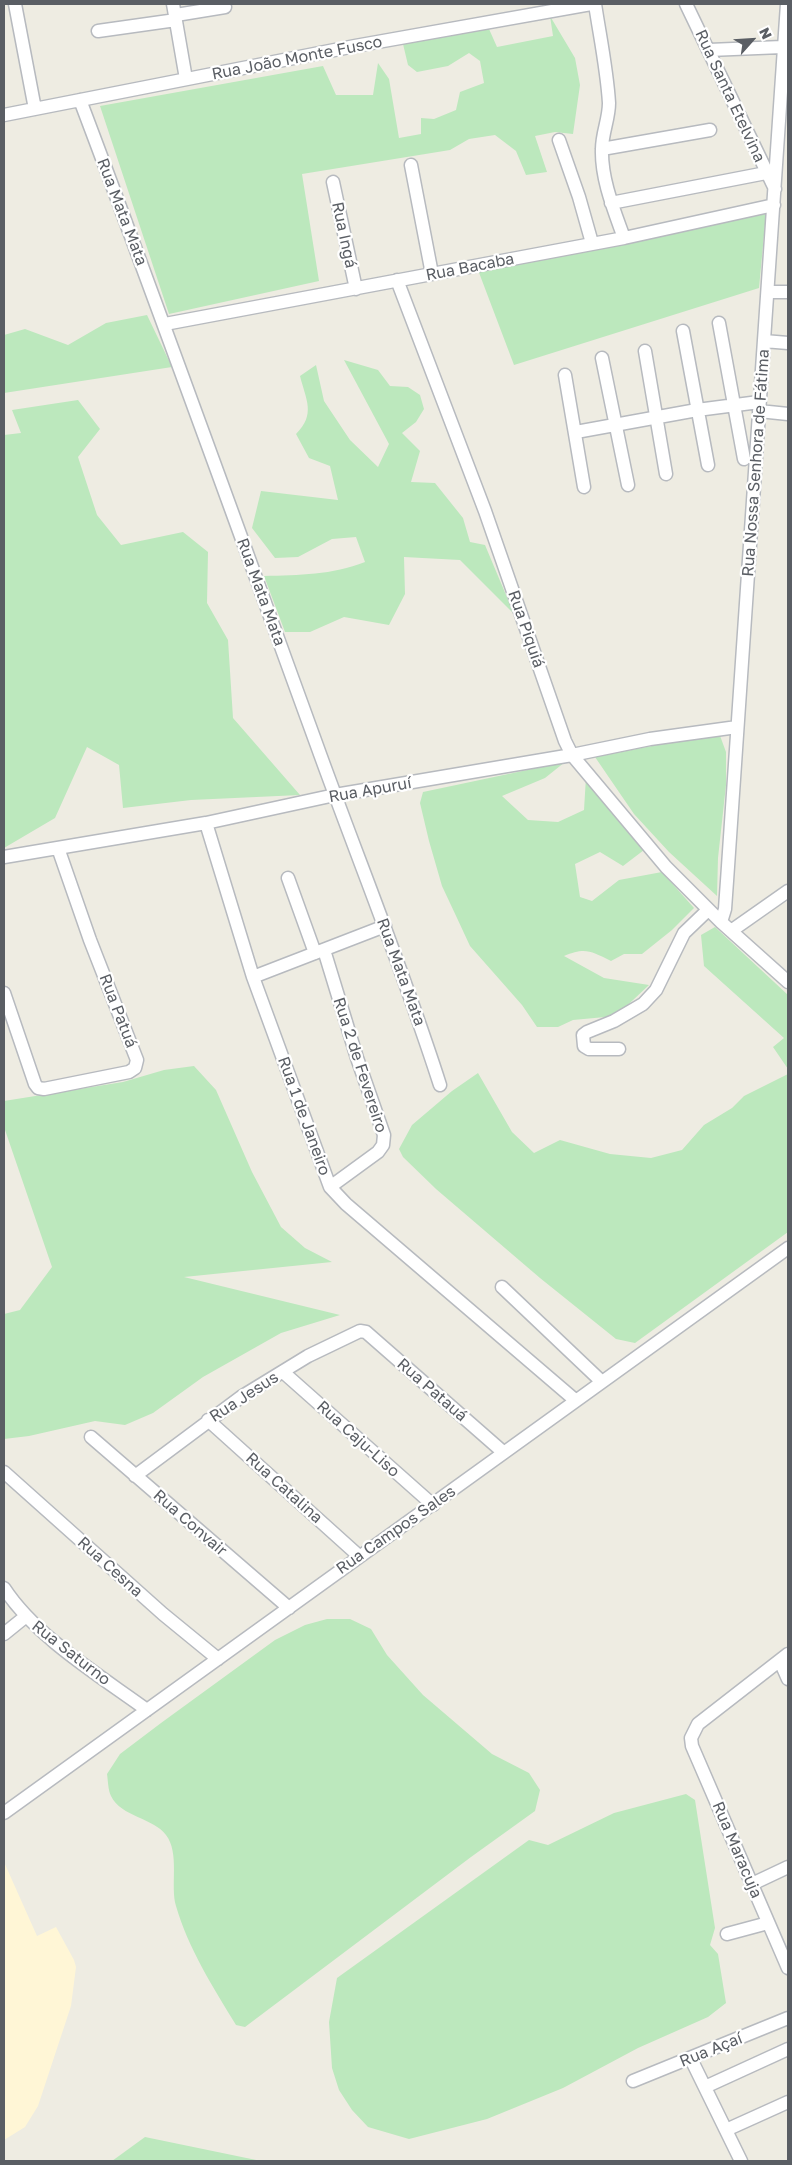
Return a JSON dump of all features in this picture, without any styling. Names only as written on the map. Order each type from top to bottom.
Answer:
[{"type":"street","points":[[15,4],[35,109]]},
{"type":"street","points":[[593,4],[606,71],[609,104],[602,149],[612,203],[624,238]]},
{"type":"street","name":"Rua João Monte Fusco","points":[[4,115],[544,8],[593,4]]},
{"type":"street","name":"Rua Santa Etelvina","points":[[686,4],[775,189]]},
{"type":"street","name":"Rua Nossa Senhora de Fátima","points":[[721,922],[725,909],[759,407],[785,62],[782,47],[787,4]]},
{"type":"street","points":[[98,32],[175,13],[225,7]]},
{"type":"street","points":[[175,13],[186,79]]},
{"type":"street","points":[[708,50],[782,47]]},
{"type":"street","name":"Rua Mata Mata","points":[[80,100],[165,324],[335,795],[415,1007],[440,1085]]},
{"type":"street","points":[[602,149],[710,130]]},
{"type":"street","points":[[559,140],[592,243]]},
{"type":"street","points":[[411,166],[432,274]]},
{"type":"street","points":[[612,203],[766,173]]},
{"type":"street","name":"Rua Ingá","points":[[333,182],[356,289]]},
{"type":"street","name":"Rua Bacaba","points":[[165,324],[624,238],[774,205]]},
{"type":"street","name":"Rua Piquiá","points":[[397,280],[485,511],[572,755],[666,867],[721,922],[786,976]]},
{"type":"street","points":[[768,292],[788,292]]},
{"type":"street","points":[[719,323],[744,459]]},
{"type":"street","points":[[683,331],[708,465]]},
{"type":"street","points":[[764,341],[788,343]]},
{"type":"street","points":[[645,351],[666,474]]},
{"type":"street","points":[[602,358],[628,485]]},
{"type":"street","points":[[565,375],[584,487]]},
{"type":"street","points":[[576,432],[735,405],[759,407],[788,414]]},
{"type":"street","name":"Rua Apuruí","points":[[4,857],[206,822],[335,795],[572,755],[650,739],[737,727]]},
{"type":"street","name":"Rua 1 de Janeiro","points":[[206,822],[253,977],[330,1187],[346,1204],[575,1400]]},
{"type":"street","name":"Rua Patuá","points":[[4,992],[38,1088],[44,1089],[121,1074],[135,1068],[137,1060],[90,940],[58,848]]},
{"type":"street","name":"Rua 2 de Fevereiro","points":[[288,878],[319,952],[384,1135],[383,1144],[378,1152],[330,1187]]},
{"type":"street","points":[[731,931],[788,891]]},
{"type":"street","points":[[619,1049],[589,1049],[584,1046],[583,1035],[628,1014],[643,1004],[656,990],[684,933],[708,910]]},
{"type":"street","points":[[253,977],[385,926]]},
{"type":"street","name":"Rua Campos Sales","points":[[4,1813],[788,1248]]},
{"type":"street","points":[[502,1287],[601,1381]]},
{"type":"street","name":"Rua Jesus","points":[[135,1476],[208,1420],[242,1397],[308,1356],[360,1331]]},
{"type":"street","name":"Rua Patauá","points":[[360,1331],[366,1332],[503,1452]]},
{"type":"street","name":"Rua Caju-Liso","points":[[284,1372],[433,1505]]},
{"type":"street","name":"Rua Catalina","points":[[208,1420],[359,1556]]},
{"type":"street","name":"Rua Convair","points":[[91,1437],[289,1608]]},
{"type":"street","name":"Rua Cesna","points":[[4,1472],[163,1614],[218,1659]]},
{"type":"street","name":"Rua Saturno","points":[[4,1588],[25,1617],[147,1710]]},
{"type":"street","points":[[4,1634],[25,1617]]},
{"type":"street","points":[[784,1657],[788,1679]]},
{"type":"street","name":"Rua Maracuja","points":[[784,1657],[698,1724],[693,1732],[692,1746],[788,1968]]},
{"type":"street","points":[[752,1884],[788,1868]]},
{"type":"street","points":[[727,1934],[768,1923]]},
{"type":"street","name":"Rua Açaí","points":[[633,2080],[690,2059],[788,2018]]},
{"type":"street","points":[[705,2087],[788,2049]]},
{"type":"street","points":[[690,2059],[741,2161]]},
{"type":"street","points":[[726,2130],[788,2102]]},
{"type":"shaded area","points":[[4,1862],[37,1936],[56,1927],[76,1967],[71,2006],[38,2106],[25,2127],[4,2140]]},
{"type":"green space","points":[[550,16],[575,58],[580,85],[573,134],[555,132],[535,136],[547,172],[526,175],[516,151],[495,135],[469,139],[450,150],[302,174],[319,281],[169,314],[100,106],[323,66],[336,95],[373,95],[378,63],[389,79],[399,138],[421,134],[421,118],[434,119],[456,110],[460,92],[484,83],[480,61],[469,53],[448,66],[417,72],[408,65],[403,44],[489,29],[497,47],[553,36]]},
{"type":"green space","points":[[766,214],[759,288],[514,365],[478,270]]},
{"type":"green space","points":[[147,315],[172,367],[4,393],[4,335],[25,329],[68,345],[106,323]]},
{"type":"green space","points":[[344,360],[378,370],[390,386],[408,387],[420,395],[424,409],[416,422],[402,433],[420,451],[411,482],[435,483],[463,518],[470,542],[485,545],[514,614],[460,560],[404,557],[405,594],[389,625],[344,617],[310,632],[285,632],[264,576],[328,572],[365,562],[356,537],[332,539],[298,557],[275,558],[252,528],[261,491],[338,500],[330,466],[309,458],[296,434],[306,420],[308,413],[307,400],[300,376],[316,365],[324,401],[350,440],[378,467],[389,444]]},
{"type":"green space","points":[[78,400],[100,429],[78,457],[97,515],[121,545],[183,532],[208,552],[207,603],[228,640],[233,718],[300,795],[191,800],[123,808],[119,765],[87,747],[55,818],[4,848],[4,435],[21,433],[12,410]]},
{"type":"green space","points":[[719,733],[726,752],[726,785],[718,858],[717,896],[669,852],[634,814],[595,757]]},
{"type":"green space","points":[[565,762],[545,778],[502,796],[528,820],[558,822],[584,810],[586,777],[644,850],[623,866],[600,852],[575,864],[580,897],[592,901],[619,880],[662,872],[694,908],[672,930],[642,954],[624,954],[611,961],[588,951],[564,956],[604,978],[649,985],[616,1016],[573,1020],[558,1027],[537,1027],[522,1005],[470,946],[442,886],[420,803],[423,792]]},
{"type":"green space","points":[[715,927],[788,995],[788,1069],[773,1047],[784,1038],[704,966],[701,935]]},
{"type":"green space","points":[[194,1066],[216,1090],[252,1172],[281,1227],[305,1248],[332,1262],[184,1277],[340,1315],[281,1333],[203,1377],[153,1413],[125,1425],[95,1421],[29,1436],[4,1439],[4,1314],[20,1310],[52,1267],[4,1127],[4,1101],[123,1082],[164,1070]]},
{"type":"green space","points":[[478,1073],[512,1132],[534,1153],[560,1140],[610,1154],[651,1158],[682,1150],[704,1125],[732,1108],[744,1096],[788,1074],[788,1232],[635,1343],[616,1339],[540,1278],[436,1189],[403,1157],[399,1149],[412,1125],[452,1091]]},
{"type":"green space","points":[[327,1619],[350,1619],[371,1629],[387,1655],[423,1695],[492,1754],[529,1773],[540,1790],[535,1811],[245,2027],[236,2025],[187,1937],[174,1898],[174,1860],[170,1842],[161,1829],[122,1809],[116,1803],[110,1794],[107,1774],[120,1754],[275,1640],[305,1625]]},
{"type":"green space","points":[[686,1794],[695,1800],[715,1928],[710,1945],[718,1954],[726,2003],[708,2017],[638,2048],[563,2088],[487,2119],[409,2139],[368,2127],[352,2110],[339,2090],[332,2068],[329,2022],[337,1978],[529,1840],[548,1845],[614,1813]]},
{"type":"green space","points":[[145,2137],[261,2161],[112,2161]]}]
